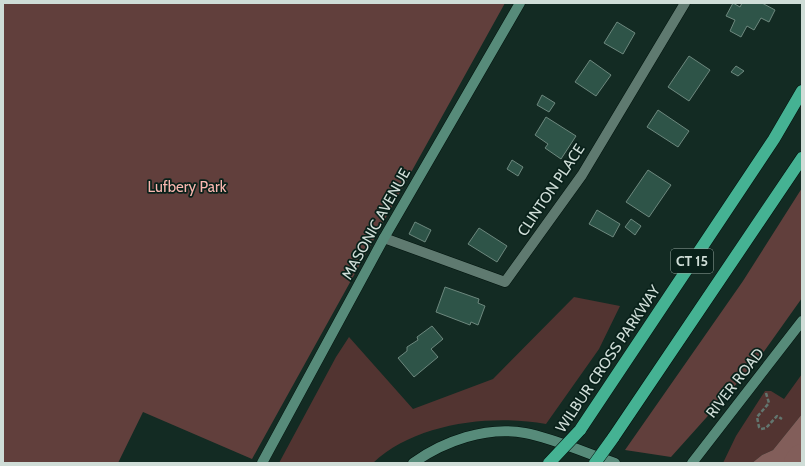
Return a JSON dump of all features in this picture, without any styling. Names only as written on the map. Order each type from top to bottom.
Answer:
[{"type":"highway","name":"WILBUR CROSS PARKWAY","points":[[557,463],[774,139],[802,91]]},
{"type":"highway","name":"CT 15","points":[[595,463],[802,158]]},
{"type":"highway","points":[[549,463],[580,430]]},
{"type":"main road","name":"MASONIC AVENUE","points":[[262,463],[384,238],[520,3]]},
{"type":"main road","name":"RIVER ROAD","points":[[692,463],[802,321]]},
{"type":"main road","points":[[413,463],[450,443],[468,437],[487,433],[513,432],[539,437],[615,463]]},
{"type":"street","name":"CLINTON PLACE","points":[[384,238],[505,282],[582,174],[685,3]]},
{"type":"path","points":[[766,393],[769,403],[757,417],[759,427],[761,429],[766,428],[777,416],[782,419]]},
{"type":"shaded area","points":[[574,297],[620,306],[599,349],[546,424],[502,420],[478,421],[432,430],[390,449],[373,463],[279,463],[336,357],[349,337],[413,409],[493,379]]},
{"type":"shaded area","points":[[802,374],[802,414],[773,450],[762,455],[752,463],[723,463],[736,436],[765,391],[771,391],[784,399]]},
{"type":"shaded area","points":[[802,414],[802,463],[795,458],[800,463],[752,463],[762,455],[773,450]]},
{"type":"green space","name":"Lufbery Park","points":[[3,3],[505,3],[252,459],[143,412],[118,463],[3,463]]},
{"type":"green space","points":[[802,188],[802,298],[758,360],[671,457],[625,450],[743,281]]},
{"type":"building","points":[[733,3],[740,7],[742,3],[762,3],[775,10],[769,22],[761,18],[754,30],[747,26],[741,37],[730,31],[735,20],[726,16]]},
{"type":"building","points":[[617,22],[635,33],[623,54],[604,43]]},
{"type":"building","points":[[689,56],[710,70],[689,101],[668,87]]},
{"type":"building","points":[[590,60],[611,75],[596,96],[575,82]]},
{"type":"building","points":[[736,66],[744,71],[738,76],[731,72]]},
{"type":"building","points":[[542,95],[555,103],[549,112],[537,105]]},
{"type":"building","points":[[658,110],[689,131],[678,147],[647,127]]},
{"type":"building","points":[[546,117],[576,136],[561,159],[545,148],[548,144],[535,135]]},
{"type":"building","points":[[512,160],[523,167],[518,176],[507,169]]},
{"type":"building","points":[[648,170],[671,185],[649,217],[626,202]]},
{"type":"building","points":[[597,210],[620,224],[613,237],[589,224]]},
{"type":"building","points":[[631,219],[641,226],[635,235],[625,227]]},
{"type":"building","points":[[415,222],[431,230],[425,242],[409,234]]},
{"type":"building","points":[[479,228],[507,246],[497,262],[468,244]]},
{"type":"building","points":[[445,287],[479,299],[478,303],[485,306],[478,325],[471,322],[470,325],[436,312]]},
{"type":"building","points":[[432,326],[443,339],[431,349],[438,357],[414,377],[398,358],[407,351],[407,347],[418,340],[417,337]]},
{"type":"waterway","points":[[799,463],[802,459]]}]
